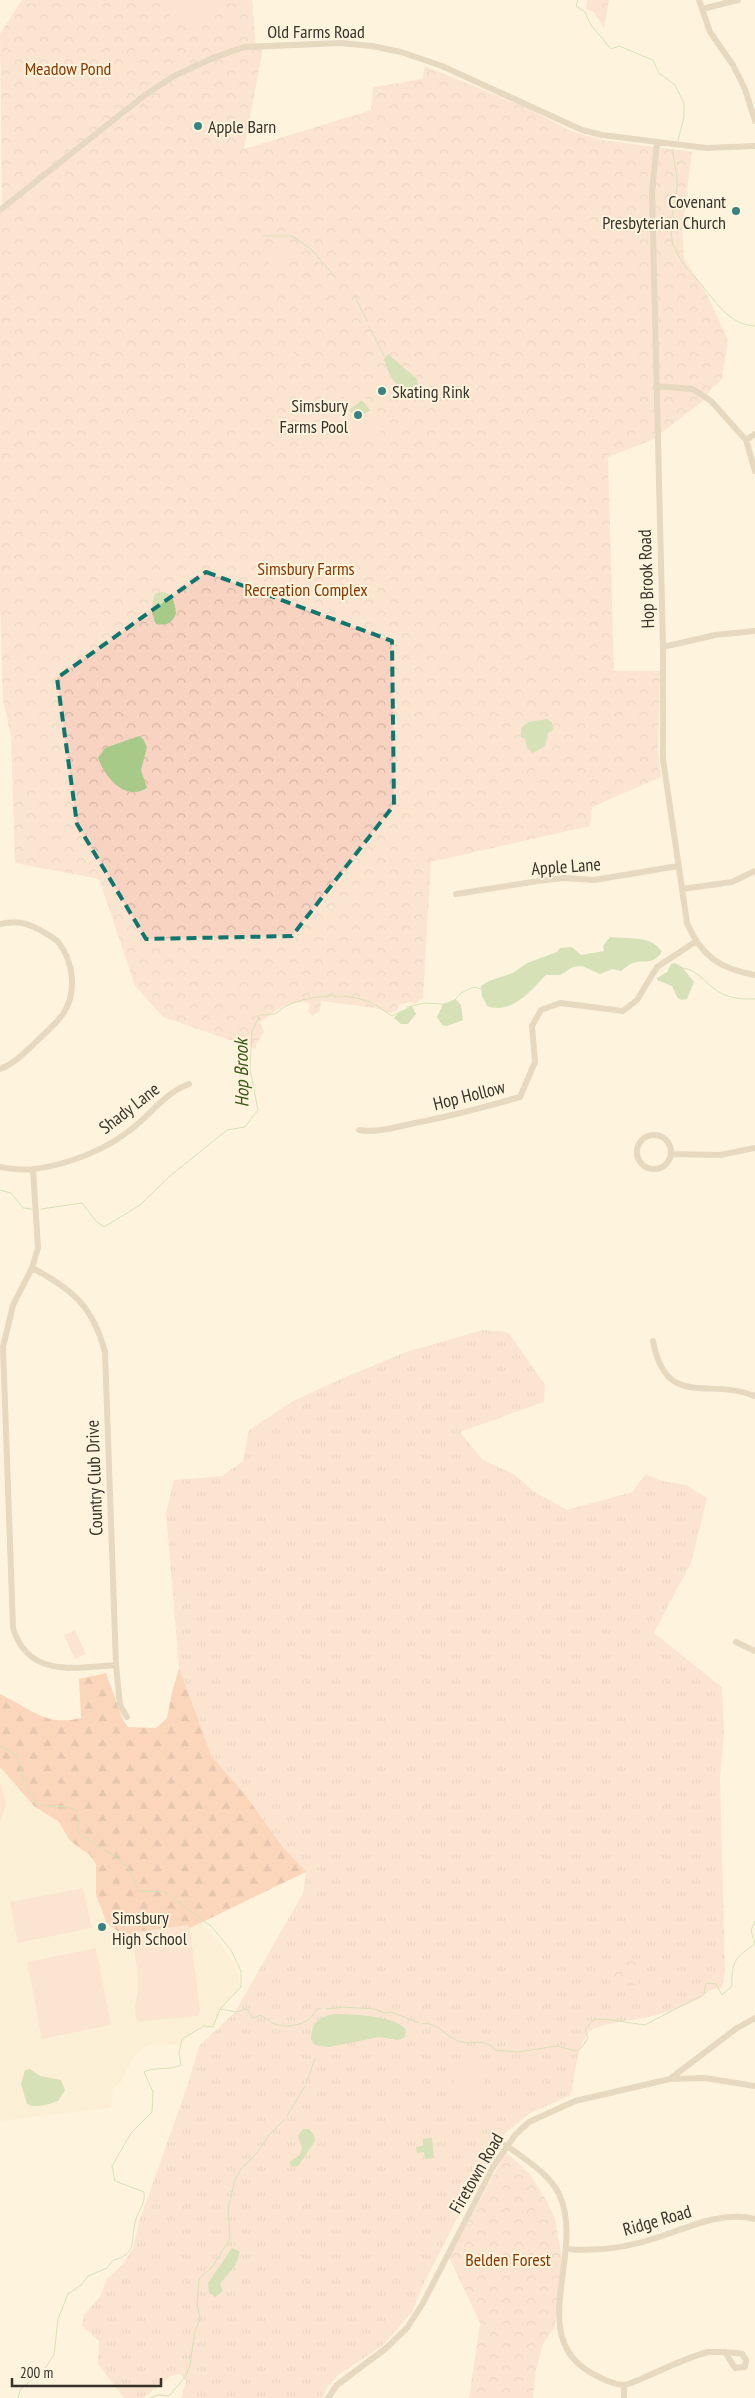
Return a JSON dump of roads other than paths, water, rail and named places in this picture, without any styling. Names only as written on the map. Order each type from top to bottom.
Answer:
[{"type":"street","points":[[699,0],[710,32],[733,64],[745,90],[755,120]]},
{"type":"street","points":[[702,8],[738,0]]},
{"type":"street","name":"Old Farms Road","points":[[0,210],[144,95],[174,76],[215,57],[244,47],[341,43],[394,50],[442,66],[582,130],[602,135],[706,148],[754,146]]},
{"type":"street","points":[[754,146],[755,138]]},
{"type":"street","name":"Hop Brook Road","points":[[657,142],[652,192],[663,647],[663,759],[687,923],[695,942],[722,966],[755,975]]},
{"type":"street","points":[[656,386],[693,389],[716,406],[746,440],[755,471]]},
{"type":"street","points":[[746,440],[755,434]]},
{"type":"street","points":[[663,647],[715,635],[755,631]]},
{"type":"street","name":"Apple Lane","points":[[456,894],[564,878],[594,880],[678,866]]},
{"type":"street","points":[[682,889],[732,882],[755,871]]},
{"type":"street","points":[[0,924],[18,922],[32,926],[53,938],[59,944],[71,966],[73,977],[70,1000],[63,1014],[28,1049],[8,1066],[0,1070]]},
{"type":"street","name":"Hop Hollow","points":[[359,1130],[370,1132],[393,1128],[472,1111],[520,1097],[534,1062],[532,1026],[542,1010],[560,1002],[623,1010],[636,1000],[657,966],[695,942]]},
{"type":"street","name":"Shady Lane","points":[[0,1167],[33,1169],[79,1157],[104,1146],[129,1131],[178,1088],[189,1084]]},
{"type":"street","points":[[655,1135],[669,1143],[671,1154],[667,1163],[652,1169],[640,1162],[637,1152],[641,1142],[655,1135]]},
{"type":"street","points":[[671,1154],[720,1155],[755,1148]]},
{"type":"street","points":[[33,1169],[38,1248],[32,1268],[18,1293],[3,1328],[2,1368],[13,1628],[16,1637],[27,1653],[47,1666],[58,1668],[116,1665]]},
{"type":"street","name":"Country Club Drive","points":[[32,1268],[63,1285],[76,1295],[96,1325],[105,1352],[116,1665],[120,1705],[127,1717]]},
{"type":"street","points":[[652,1341],[659,1364],[673,1382],[680,1386],[730,1389],[755,1396]]},
{"type":"street","points":[[736,1642],[755,1652]]},
{"type":"street","points":[[670,2079],[737,2028],[755,2018]]},
{"type":"street","name":"Firetown Road","points":[[328,2398],[337,2386],[353,2372],[398,2338],[412,2321],[475,2199],[506,2145],[529,2122],[565,2104],[670,2079],[688,2077],[755,2086]]},
{"type":"street","points":[[506,2145],[543,2173],[559,2193],[568,2227],[567,2249],[561,2282],[559,2330],[566,2349],[577,2364],[600,2378],[624,2385],[705,2353],[725,2352]]},
{"type":"street","name":"Ridge Road","points":[[567,2249],[594,2251],[660,2237],[696,2223],[736,2217],[755,2219]]},
{"type":"street","points":[[624,2385],[624,2398]]},
{"type":"waterway","name":"Hop Brook","points":[[578,0],[576,6],[585,12],[591,25],[611,49],[619,46],[653,60],[659,73],[675,85],[684,103],[684,117],[678,140]]},
{"type":"waterway","name":"Hop Brook","points":[[673,149],[677,187],[672,216],[671,237],[675,249],[688,269],[723,310],[737,321],[745,325],[755,326]]},
{"type":"waterway","points":[[263,236],[292,236],[311,249],[336,278]]},
{"type":"waterway","points":[[354,295],[367,321]]},
{"type":"waterway","points":[[369,326],[384,356]]},
{"type":"waterway","name":"Hop Brook","points":[[683,968],[694,972],[713,988],[727,996],[755,999]]},
{"type":"waterway","name":"Hop Brook","points":[[455,1000],[461,993],[474,987],[481,989]]},
{"type":"waterway","name":"Hop Brook","points":[[41,1209],[82,1203],[96,1221],[104,1227],[140,1205],[170,1176],[227,1130],[245,1127],[258,1110],[250,1069],[252,1031],[260,1015],[275,1014],[295,1002],[322,996],[361,999],[372,1003],[392,1016],[398,1013]]},
{"type":"waterway","name":"Hop Brook","points":[[407,1007],[425,1003],[443,1004]]},
{"type":"waterway","name":"Hop Brook","points":[[0,1190],[11,1193],[23,1208],[32,1209]]},
{"type":"waterway","name":"Hop Brook","points":[[0,1746],[15,1753],[28,1791],[34,1800],[39,1804],[68,1807],[78,1812],[78,1833],[121,1861],[130,1871],[139,1891],[165,1892],[211,1926],[231,1950],[241,1971],[241,1987],[220,2009],[213,2027],[204,2026],[182,2039],[179,2053],[181,2065],[144,2072],[153,2092],[152,2112],[131,2133],[112,2166],[115,2181],[144,2192],[144,2201],[135,2223],[132,2246],[121,2258],[113,2260],[107,2268],[88,2276],[81,2285],[68,2294],[58,2319],[54,2355],[45,2368],[20,2390],[18,2398]]},
{"type":"waterway","points":[[422,2024],[438,2027],[452,2038],[462,2042],[484,2043],[495,2050],[518,2052],[557,2046],[576,2051],[582,2047],[588,2038],[585,2030],[594,2019],[645,2025],[704,1994],[706,1983],[716,1984],[722,1995],[732,1986],[732,1971],[736,1960],[755,1944],[751,1930],[755,1921]]},
{"type":"waterway","points":[[326,2009],[343,2007],[375,2009],[384,2013],[391,2012],[419,2023]]},
{"type":"waterway","points":[[221,2009],[236,2012],[247,2009],[253,2018],[261,2015],[276,2024],[289,2026],[305,2022],[310,2019],[316,2010],[321,2008]]},
{"type":"waterway","points":[[306,2083],[315,2059]]},
{"type":"waterway","points":[[287,2116],[305,2086]]},
{"type":"waterway","points":[[150,2398],[158,2395],[169,2396],[186,2376],[190,2365],[195,2331],[200,2319],[197,2304],[199,2279],[212,2267],[230,2239],[228,2209],[235,2180],[241,2169],[284,2120]]},
{"type":"place","name":"Apple Barn","points":[[198,126]]},
{"type":"place","name":"Covenant Presbyterian Church","points":[[736,211]]},
{"type":"place","name":"Skating Rink","points":[[382,391]]},
{"type":"place","name":"Simsbury Farms Pool","points":[[358,415]]},
{"type":"place","name":"Simsbury High School","points":[[102,1927]]},
{"type":"park label","name":"Meadow Pond","points":[[68,68]]},
{"type":"park label","name":"Simsbury Farms Recreation Complex","points":[[306,578]]},
{"type":"park label","name":"Belden Forest","points":[[508,2259]]}]
